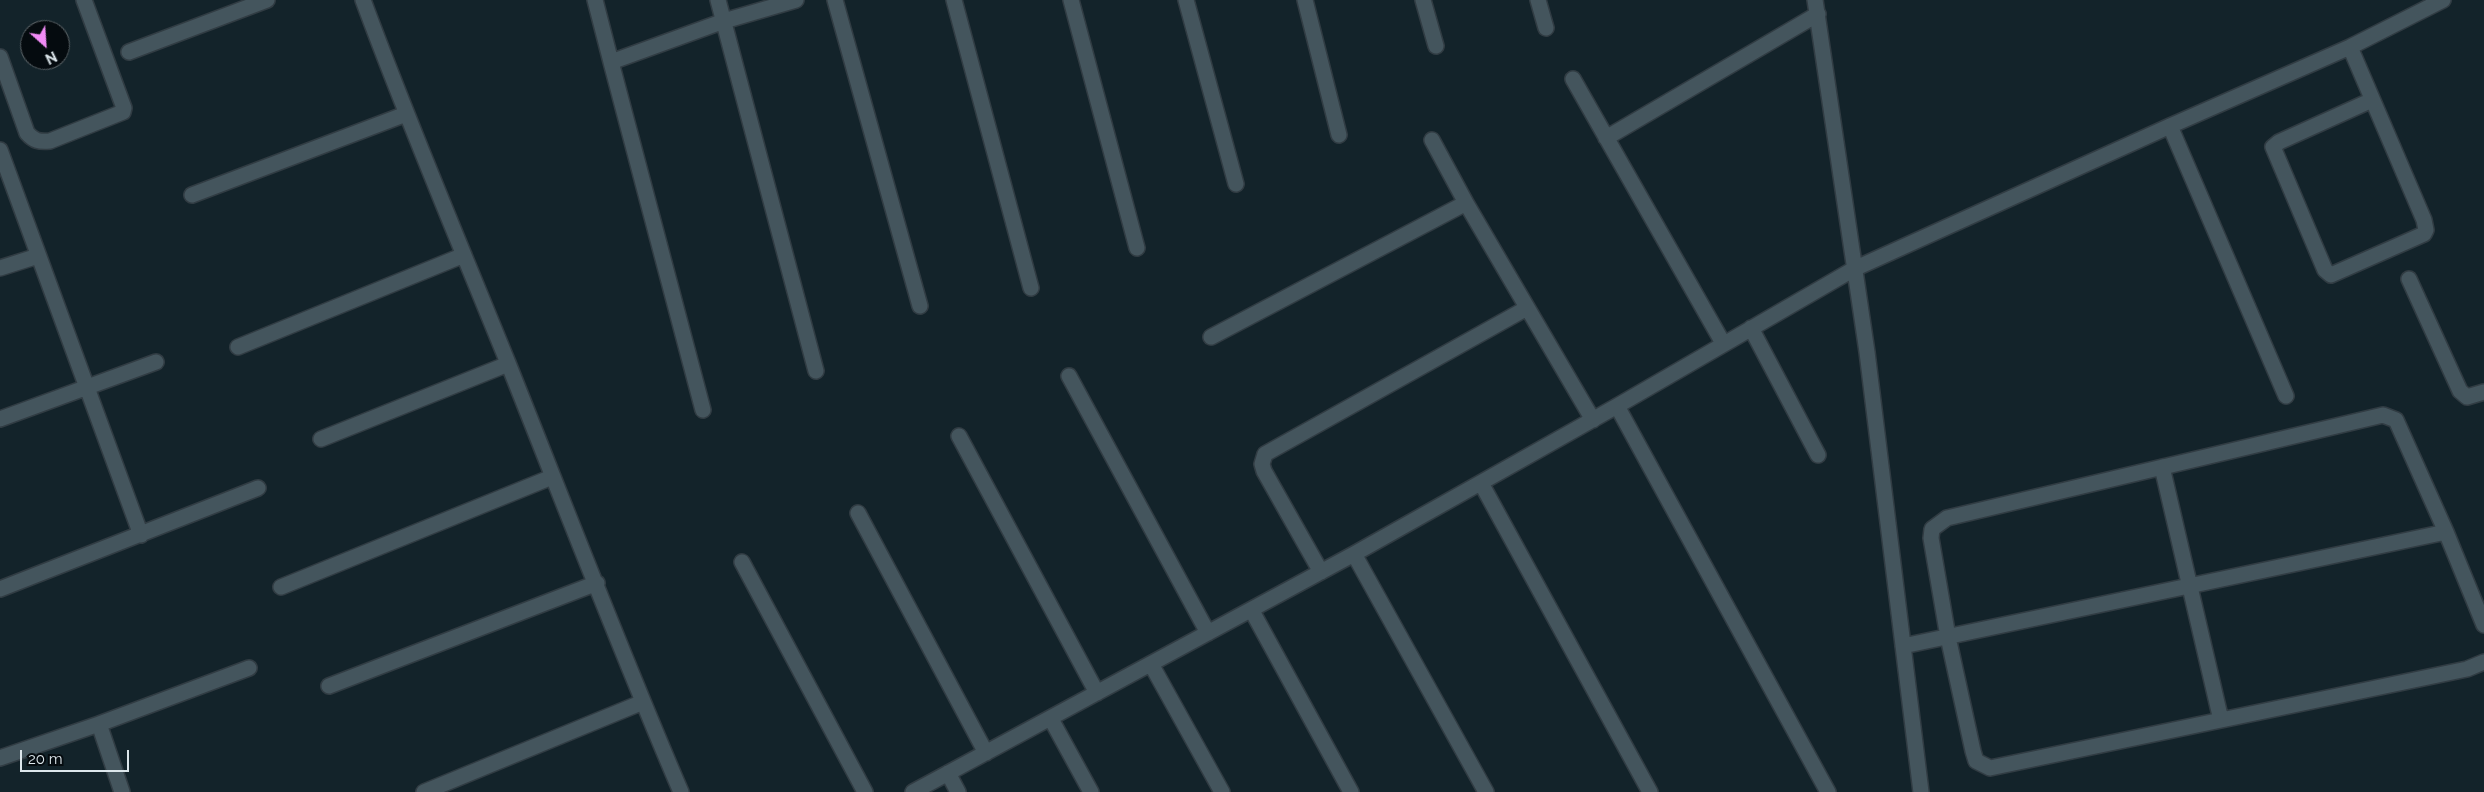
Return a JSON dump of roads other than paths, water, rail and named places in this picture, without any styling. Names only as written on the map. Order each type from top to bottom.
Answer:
[{"type":"street","points":[[0,57],[5,85],[27,133],[32,139],[40,142],[50,141],[123,112],[124,108],[84,0]]},
{"type":"street","points":[[130,52],[267,0]]},
{"type":"street","points":[[364,0],[406,114],[681,792]]},
{"type":"street","points":[[594,0],[703,410]]},
{"type":"street","points":[[718,0],[816,371]]},
{"type":"street","points":[[611,62],[724,21],[796,0]]},
{"type":"street","points":[[835,0],[920,306]]},
{"type":"street","points":[[954,0],[1031,288]]},
{"type":"street","points":[[1071,0],[1136,248]]},
{"type":"street","points":[[1186,0],[1236,184]]},
{"type":"street","points":[[1305,0],[1339,135]]},
{"type":"street","points":[[1423,0],[1436,46]]},
{"type":"street","points":[[1538,0],[1546,28]]},
{"type":"street","points":[[913,792],[1252,611],[1618,406],[1723,343],[1854,269],[2350,47],[2443,0]]},
{"type":"street","points":[[1606,138],[1816,7],[1854,269],[1922,792]]},
{"type":"street","points":[[2350,47],[2424,220],[2426,230],[2424,234],[2331,275],[2325,270],[2273,148],[2279,142],[2372,100]]},
{"type":"street","points":[[1573,79],[1723,343]]},
{"type":"street","points":[[192,195],[406,114]]},
{"type":"street","points":[[2170,126],[2286,396]]},
{"type":"street","points":[[1432,140],[1466,203],[1593,420]]},
{"type":"street","points":[[0,150],[141,535]]},
{"type":"street","points":[[1211,337],[1466,203]]},
{"type":"street","points":[[238,347],[464,255]]},
{"type":"street","points":[[0,268],[38,256]]},
{"type":"street","points":[[2409,279],[2460,391],[2467,397],[2484,392]]},
{"type":"street","points":[[1321,572],[1264,471],[1262,464],[1265,454],[1527,308]]},
{"type":"street","points":[[1750,328],[1818,455]]},
{"type":"street","points":[[0,420],[156,362]]},
{"type":"street","points":[[321,439],[508,364]]},
{"type":"street","points":[[1069,376],[1208,633]]},
{"type":"street","points":[[1618,406],[1828,792]]},
{"type":"street","points":[[2484,626],[2446,532],[2396,420],[2389,416],[2383,415],[1947,518],[1932,529],[1931,538],[1948,637],[1976,760],[1990,768],[2467,669],[2484,662]]},
{"type":"street","points":[[959,436],[1097,693]]},
{"type":"street","points":[[2162,467],[2221,720]]},
{"type":"street","points":[[281,587],[552,477]]},
{"type":"street","points":[[1481,483],[1650,792]]},
{"type":"street","points":[[0,589],[258,488]]},
{"type":"street","points":[[858,513],[986,753]]},
{"type":"street","points":[[1903,646],[2446,532]]},
{"type":"street","points":[[1354,554],[1486,792]]},
{"type":"street","points":[[742,562],[865,792]]},
{"type":"street","points":[[329,686],[597,583]]},
{"type":"street","points":[[1252,611],[1351,792]]},
{"type":"street","points":[[1151,664],[1222,792]]},
{"type":"street","points":[[0,758],[99,724],[249,668]]},
{"type":"street","points":[[424,792],[643,702]]},
{"type":"street","points":[[1051,719],[1091,792]]},
{"type":"street","points":[[99,724],[122,792]]},
{"type":"street","points":[[948,773],[958,792]]}]
